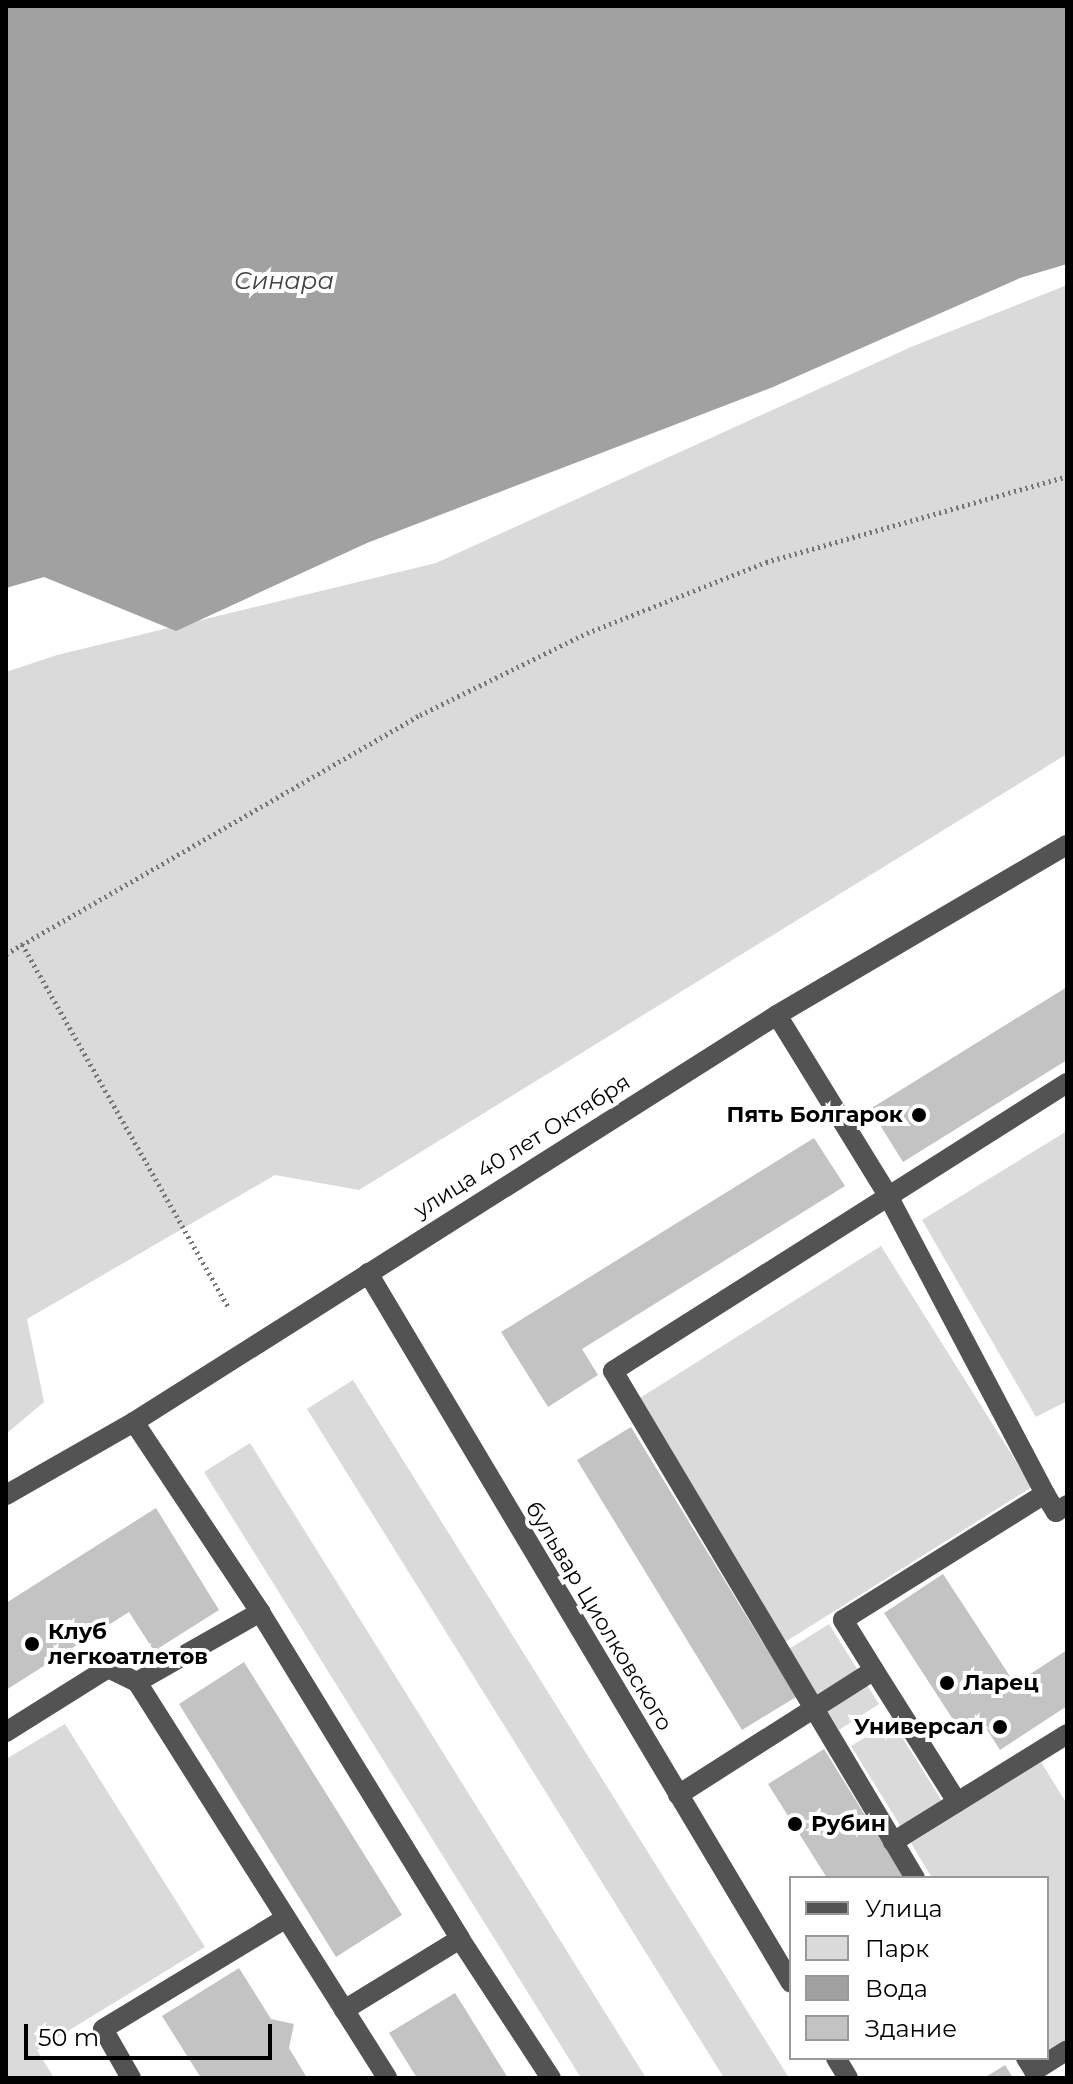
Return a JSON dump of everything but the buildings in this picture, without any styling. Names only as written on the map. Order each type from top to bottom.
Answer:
[{"type":"street","name":"улица 40 лет Октября","points":[[6,1495],[134,1422],[777,1015],[1067,845]]},
{"type":"street","points":[[777,1015],[887,1194],[1059,1510],[843,1620],[957,1802]]},
{"type":"street","points":[[914,1876],[613,1371],[887,1194],[1067,1083]]},
{"type":"street","name":"бульвар Циолковского","points":[[368,1273],[789,1980]]},
{"type":"street","points":[[134,1422],[260,1612],[460,1939],[551,2078]]},
{"type":"street","points":[[137,1682],[260,1612]]},
{"type":"street","points":[[6,1732],[108,1668],[137,1682],[387,2078]]},
{"type":"street","points":[[678,1795],[874,1670]]},
{"type":"street","points":[[893,1842],[1067,1734]]},
{"type":"street","points":[[131,2078],[103,2029],[286,1918]]},
{"type":"street","points":[[344,2010],[460,1939]]},
{"type":"street","points":[[1027,2060],[1034,2071],[1067,2050]]},
{"type":"street","points":[[837,2060],[848,2078]]},
{"type":"path","points":[[6,954],[420,715],[587,633],[766,562],[1067,476]]},
{"type":"path","points":[[22,943],[229,1308]]},
{"type":"green space","points":[[1067,285],[1067,754],[359,1190],[275,1175],[27,1319],[44,1402],[6,1434],[6,672],[57,655],[436,563],[911,347]]},
{"type":"green space","points":[[1067,1131],[1067,1401],[1036,1417],[922,1220]]},
{"type":"green space","points":[[881,1246],[1032,1487],[782,1644],[632,1403]]},
{"type":"green space","points":[[353,1380],[789,2078],[724,2078],[307,1409]]},
{"type":"green space","points":[[250,1443],[646,2078],[581,2078],[204,1472]]},
{"type":"green space","points":[[829,1624],[879,1704],[839,1730],[789,1649]]},
{"type":"green space","points":[[892,1721],[942,1801],[901,1827],[851,1746]]},
{"type":"green space","points":[[65,1724],[205,1947],[37,2050],[54,2078],[6,2078],[6,1759]]},
{"type":"green space","points":[[1041,1762],[1067,1804],[1067,2039],[1049,2050],[1049,1876],[931,1876],[911,1843]]},
{"type":"water","name":"Синара","points":[[6,6],[1067,6],[1067,264],[1020,278],[773,387],[367,543],[176,631],[44,577],[6,588]]},
{"type":"place","name":"Пять Болгарок","points":[[919,1115]]},
{"type":"place","name":"Клуб легкоатлетов","points":[[32,1644]]},
{"type":"place","name":"Ларец","points":[[947,1683]]},
{"type":"place","name":"Универсал","points":[[1000,1727]]},
{"type":"place","name":"Рубин","points":[[795,1824]]}]
